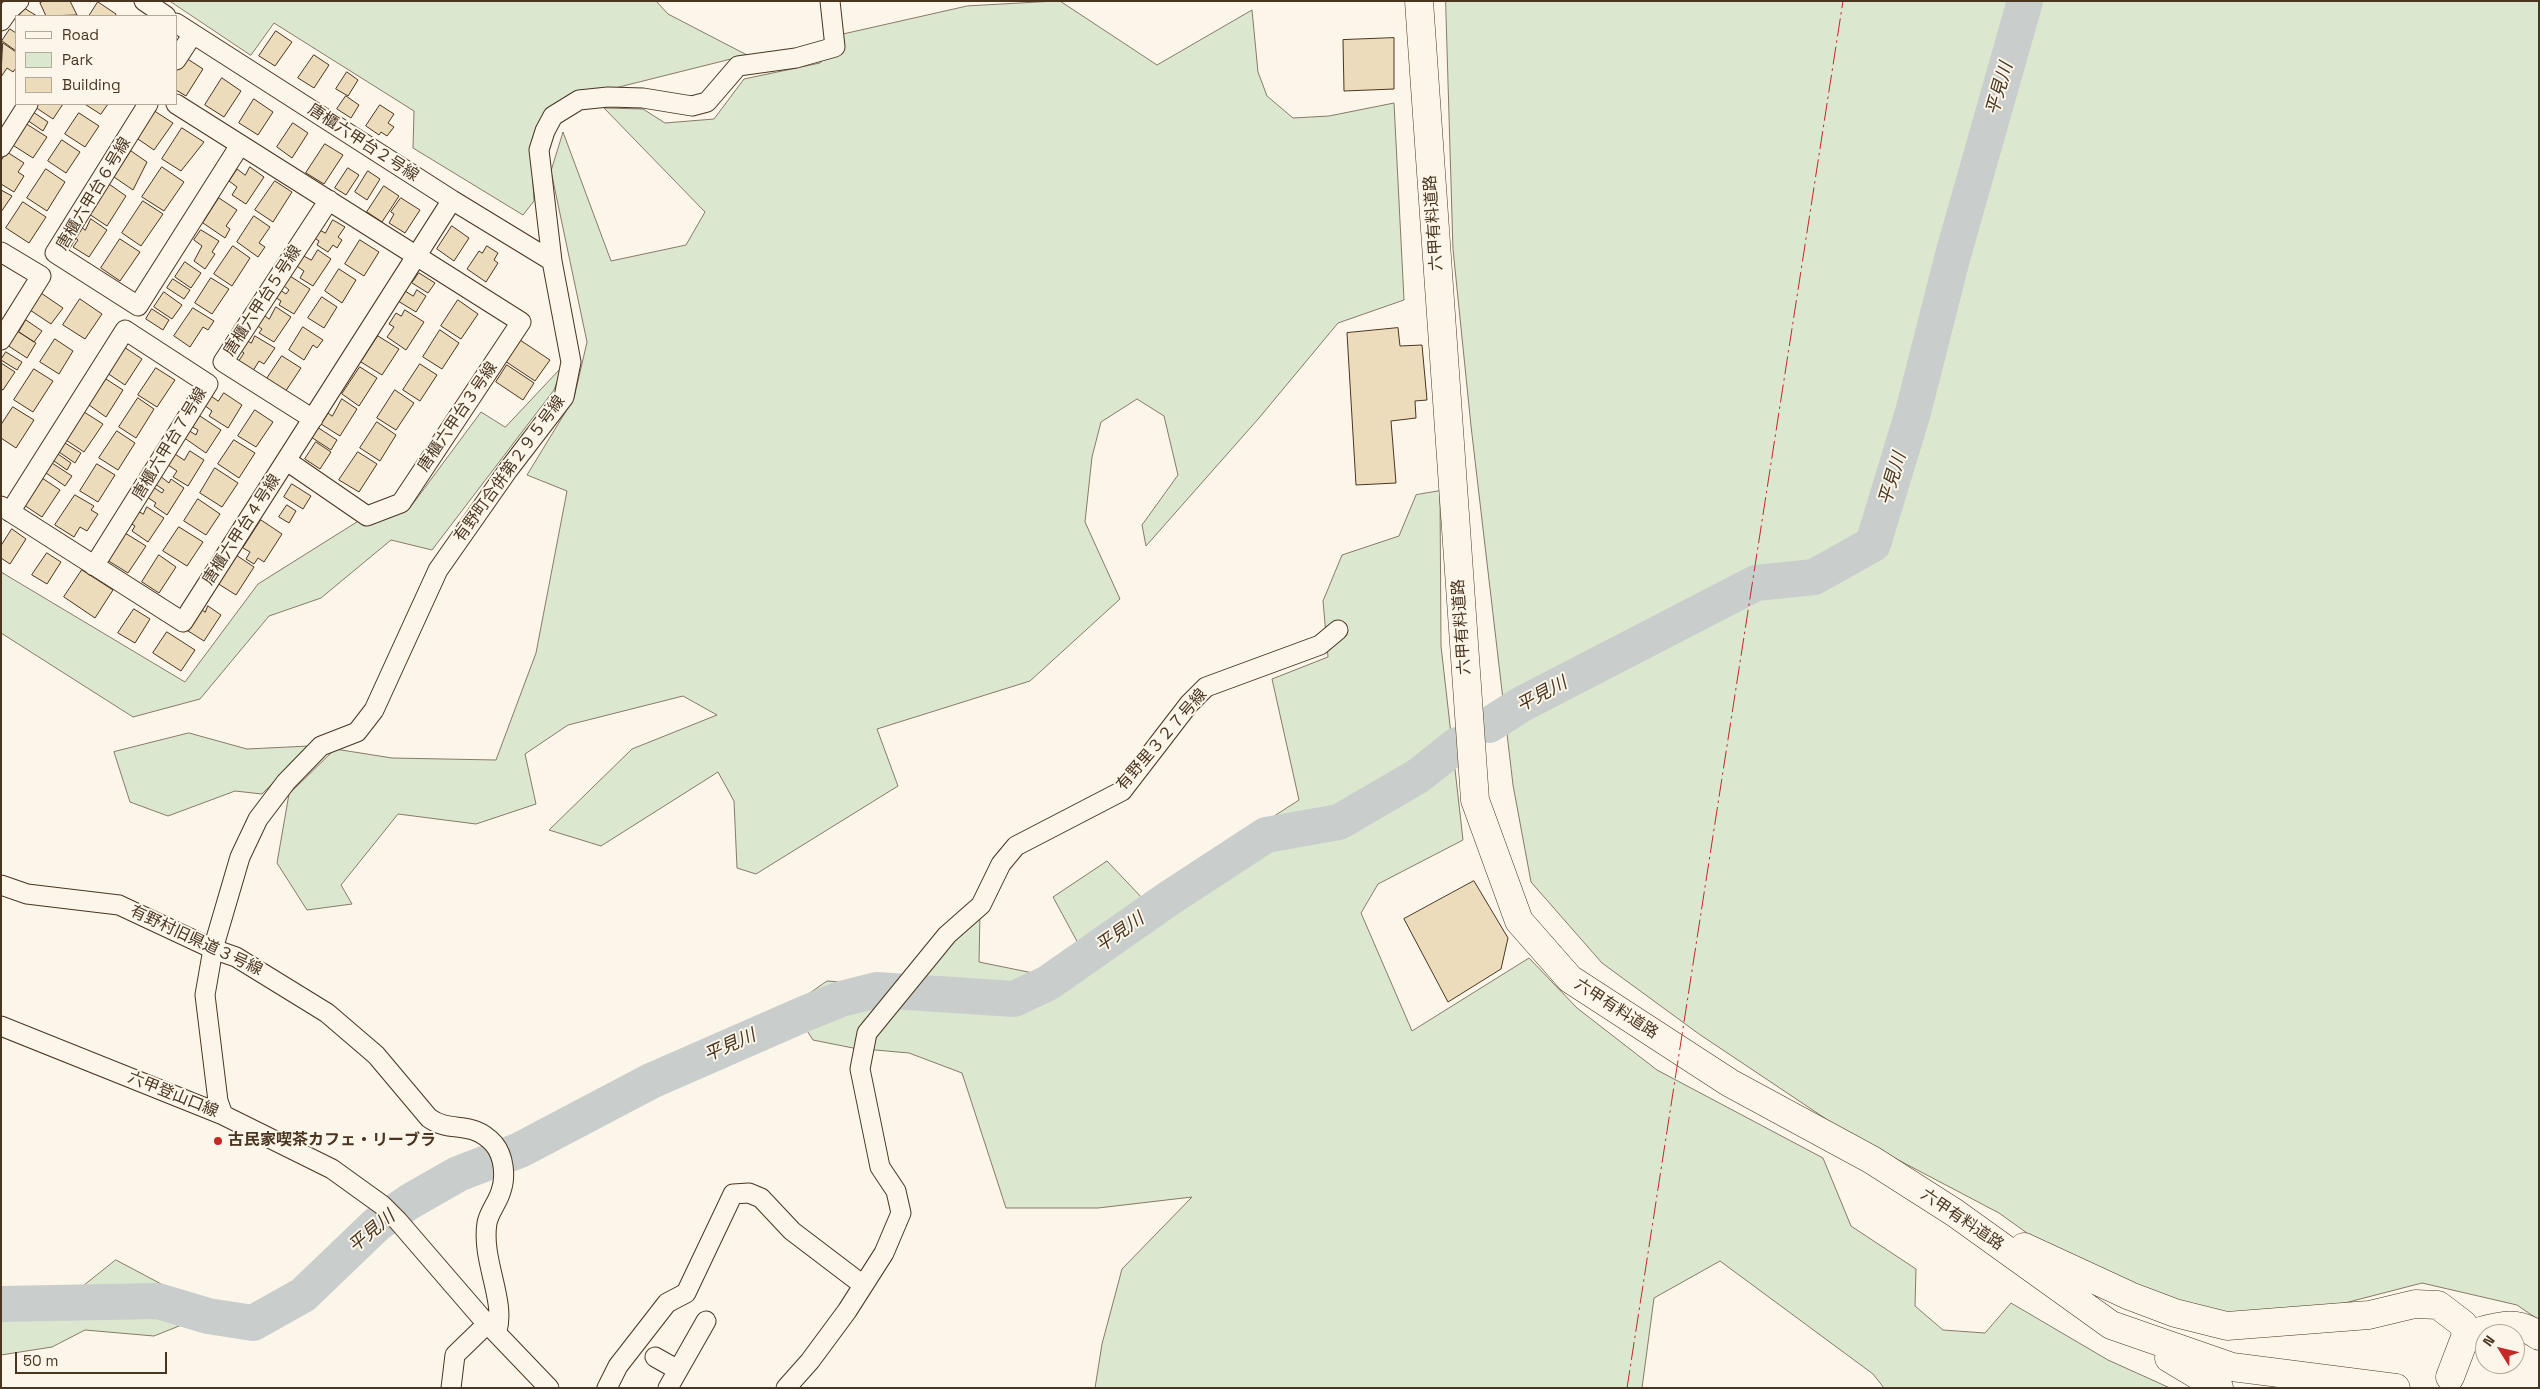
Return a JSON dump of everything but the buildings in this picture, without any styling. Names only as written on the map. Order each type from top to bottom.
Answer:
[{"type":"main road","name":"六甲有料道路","points":[[1419,1],[1475,800],[1519,921],[1570,979],[1730,1083],[1872,1160],[1955,1213],[2111,1325],[2232,1368],[2396,1388]]},
{"type":"main road","points":[[1955,1213],[2130,1296],[2175,1313],[2227,1326],[2369,1315],[2415,1304],[2438,1305],[2463,1324],[2466,1336],[2450,1377]]},
{"type":"main road","points":[[2466,1336],[2511,1324],[2530,1330],[2539,1336]]},
{"type":"main road","points":[[2111,1325],[2219,1388]]},
{"type":"street","points":[[1,21],[8,11],[20,1]]},
{"type":"street","points":[[144,1],[165,15]]},
{"type":"street","name":"有野町合併第２９５号線","points":[[223,1115],[218,1101],[205,995],[213,950],[240,857],[258,819],[286,782],[321,746],[357,732],[374,710],[438,570],[508,470],[564,397],[571,362],[552,261],[539,150],[553,116],[579,100],[608,97],[643,98],[692,106],[707,102],[738,66],[796,58],[835,47],[830,1]]},
{"type":"street","name":"唐櫃六甲台２号線","points":[[178,24],[452,200],[552,261]]},
{"type":"street","points":[[178,57],[194,34]]},
{"type":"street","points":[[1,147],[27,105]]},
{"type":"street","name":"唐櫃六甲台６号線","points":[[147,105],[55,253],[138,306],[240,145]]},
{"type":"street","points":[[178,105],[418,256]]},
{"type":"street","name":"唐櫃六甲台５号線","points":[[313,419],[223,362],[329,200]]},
{"type":"street","name":"唐櫃六甲台４号線","points":[[6,509],[183,622],[452,200]]},
{"type":"street","points":[[1,252],[41,276],[1,340]]},
{"type":"street","name":"唐櫃六甲台３号線","points":[[287,461],[367,516],[401,503],[521,322],[418,256]]},
{"type":"street","name":"唐櫃六甲台７号線","points":[[6,509],[125,330],[208,384],[94,566]]},
{"type":"street","name":"有野里３２７号線","points":[[863,1285],[884,1253],[901,1213],[896,1191],[880,1167],[860,1069],[867,1034],[947,934],[981,905],[1001,864],[1016,846],[1122,791],[1189,704],[1206,687],[1313,648],[1338,630]]},
{"type":"street","name":"有野村旧県道３号線","points":[[1,885],[27,894],[119,905],[213,950],[236,957],[327,1013],[376,1055],[429,1118],[439,1126],[464,1126],[482,1134],[495,1145],[503,1164],[502,1190],[487,1222],[488,1262],[501,1318],[493,1327]]},
{"type":"street","name":"六甲登山口線","points":[[1,1026],[223,1115],[332,1169],[382,1205],[549,1388]]},
{"type":"street","points":[[608,1388],[618,1366],[666,1303],[686,1293],[733,1194],[749,1192],[760,1198],[792,1231],[863,1285],[810,1361],[786,1388]]},
{"type":"street","points":[[668,1388],[706,1321]]},
{"type":"street","points":[[452,1388],[455,1355],[493,1327]]},
{"type":"street","points":[[654,1357],[678,1370]]},
{"type":"green space","points":[[170,1],[656,1],[668,14],[747,55],[587,95],[543,121],[532,166],[534,201],[523,215],[413,148],[414,111],[274,23],[251,55]]},
{"type":"green space","points":[[1060,1],[1157,65],[1252,10],[1258,72],[1267,96],[1293,118],[1329,116],[1394,103],[1404,300],[1338,323],[1259,418],[1146,546],[1142,525],[1178,475],[1164,416],[1137,399],[1101,422],[1092,457],[1085,522],[1120,599],[1030,681],[877,729],[898,786],[756,874],[737,868],[734,801],[718,772],[601,846],[549,830],[632,749],[717,715],[683,696],[568,725],[525,754],[536,804],[476,824],[398,814],[341,885],[352,904],[307,910],[277,863],[289,794],[335,749],[392,758],[496,760],[536,653],[567,491],[527,475],[574,398],[587,342],[551,171],[563,132],[611,261],[686,245],[705,212],[604,108],[643,109],[665,123],[714,119],[744,79],[820,63],[843,34],[967,6]]},
{"type":"green space","points":[[1446,1],[2539,1],[2539,1320],[2517,1305],[2422,1283],[2306,1313],[2219,1319],[2073,1266],[1999,1213],[1847,1133],[1699,1034],[1602,963],[1531,882],[1513,785],[1471,426],[1453,249]]},
{"type":"green space","points":[[563,366],[554,390],[432,550],[391,540],[321,598],[269,616],[200,699],[133,717],[1,633],[1,572],[185,682],[258,584],[360,520],[384,518],[409,509],[481,412],[505,427]]},
{"type":"green space","points":[[1440,491],[1441,646],[1463,840],[1378,884],[1361,913],[1412,1031],[1529,958],[1577,1008],[1657,1070],[1823,1158],[1851,1226],[1916,1269],[1915,1306],[1943,1330],[1985,1333],[2011,1303],[2108,1360],[2170,1388],[1884,1388],[1873,1374],[1720,1261],[1654,1298],[1642,1388],[1095,1388],[1102,1344],[1122,1269],[1192,1197],[1098,1208],[1006,1208],[962,1073],[909,1053],[853,1048],[813,1040],[791,1006],[827,981],[910,987],[980,913],[979,962],[1033,973],[1079,945],[1053,897],[1107,861],[1144,900],[1299,800],[1272,679],[1328,657],[1323,601],[1342,555],[1399,536],[1416,495]]},
{"type":"green space","points":[[189,733],[247,749],[309,746],[262,794],[235,791],[168,816],[130,802],[114,752]]},
{"type":"green space","points":[[116,1260],[214,1312],[154,1336],[85,1330],[52,1347],[1,1355],[1,1289],[80,1288]]},
{"type":"waterway","name":"平見川","points":[[1489,725],[1522,704],[1756,583],[1814,577],[1873,544],[1913,412],[1953,255],[2025,1]]},
{"type":"waterway","name":"平見川","points":[[1,1304],[158,1301],[208,1316],[253,1323],[303,1295],[377,1224],[409,1202],[458,1174],[520,1150],[651,1081],[841,999],[877,990],[1014,999],[1048,983],[1168,899],[1266,835],[1339,822],[1418,776],[1457,745]]},
{"type":"power","points":[[1627,1388],[1843,1]]},
{"type":"place","name":"古民家喫茶カフェ・リーブラ","points":[[218,1141]]}]
